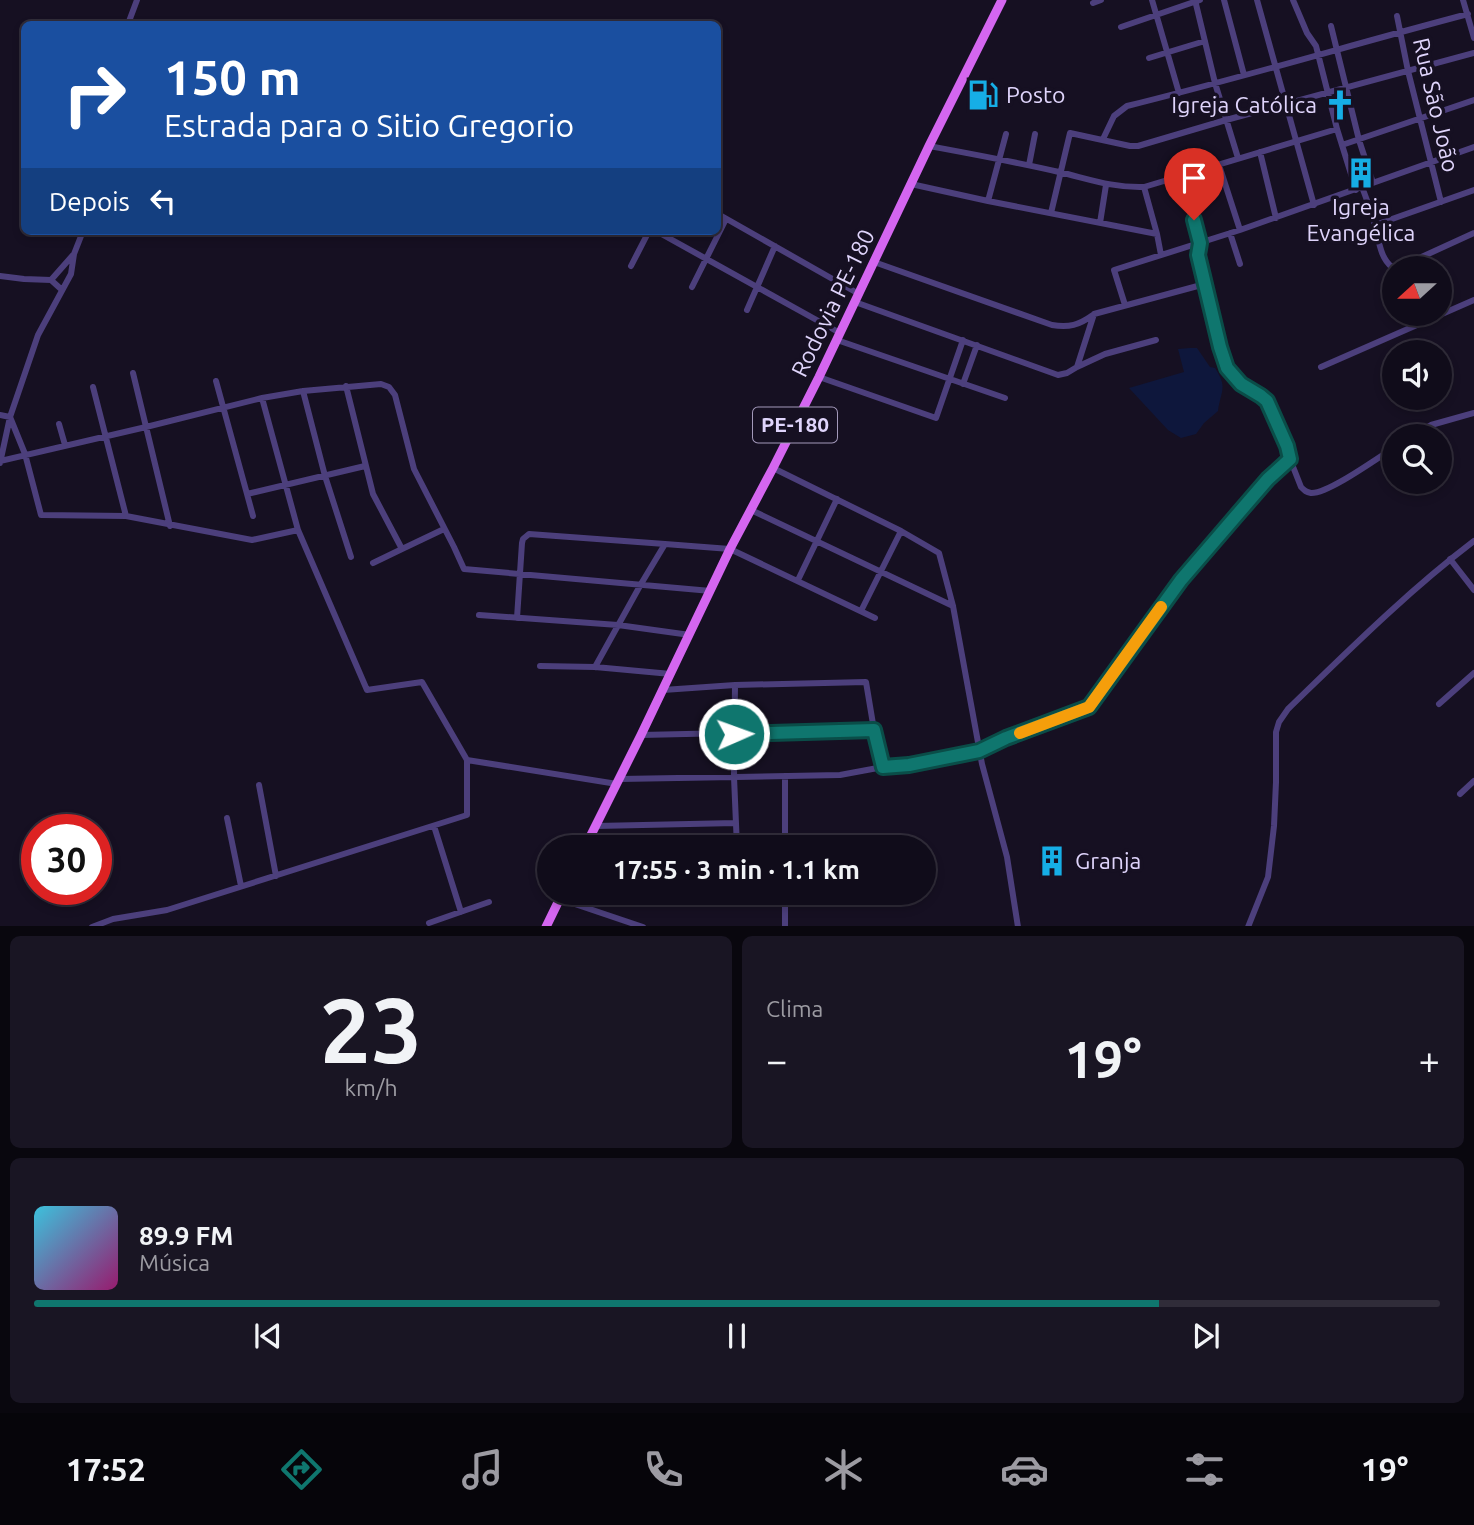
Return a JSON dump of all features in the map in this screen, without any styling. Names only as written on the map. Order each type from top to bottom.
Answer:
[{"type":"main road","name":"Rodovia PE-180","points":[[591,835],[1002,1]]},
{"type":"main road","points":[[547,926],[558,905]]},
{"type":"street","points":[[129,21],[137,0]]},
{"type":"street","points":[[1093,3],[1101,0]]},
{"type":"street","points":[[1152,0],[1179,93]]},
{"type":"street","points":[[1121,27],[1197,0],[1215,83],[1238,158]]},
{"type":"street","points":[[1224,0],[1244,75]]},
{"type":"street","points":[[1257,0],[1314,205]]},
{"type":"street","points":[[1293,0],[1307,33],[1316,46],[1342,145],[1375,225],[1385,260],[1392,267],[1404,265],[1474,233]]},
{"type":"street","points":[[1463,0],[1474,38]]},
{"type":"street","points":[[1102,139],[1109,124],[1120,110],[1127,106],[1468,14]]},
{"type":"street","name":"Rua São João","points":[[1397,16],[1441,202]]},
{"type":"street","points":[[1331,26],[1345,89],[1373,183]]},
{"type":"street","points":[[1149,58],[1205,41]]},
{"type":"street","points":[[1051,213],[1070,133],[1130,146],[1138,145],[1474,53]]},
{"type":"street","points":[[1342,145],[1474,100]]},
{"type":"street","points":[[929,146],[1128,188],[1144,187],[1337,129]]},
{"type":"street","points":[[988,201],[1006,134]]},
{"type":"street","points":[[1028,165],[1035,134]]},
{"type":"street","points":[[1125,305],[1114,270],[1276,218],[1474,147]]},
{"type":"street","points":[[1260,152],[1276,218]]},
{"type":"street","points":[[1219,164],[1240,230]]},
{"type":"street","points":[[1181,175],[1200,243],[1198,255],[1227,368],[1241,384],[1267,401],[1287,446],[1301,488],[1314,493],[1382,455]]},
{"type":"street","points":[[911,184],[1157,234]]},
{"type":"street","points":[[1100,223],[1106,185]]},
{"type":"street","points":[[1144,187],[1161,255]]},
{"type":"street","points":[[1375,225],[1474,190]]},
{"type":"street","points":[[721,216],[775,246],[857,298],[1054,374],[1067,373],[1105,354],[1156,340]]},
{"type":"street","points":[[721,229],[726,219]]},
{"type":"street","points":[[1230,233],[1240,264]]},
{"type":"street","points":[[0,462],[10,416],[38,335],[71,274],[74,254],[81,235]]},
{"type":"street","points":[[631,266],[647,235]]},
{"type":"street","points":[[663,235],[758,287],[838,336],[1005,398]]},
{"type":"street","points":[[692,287],[718,235]]},
{"type":"street","points":[[747,310],[775,246]]},
{"type":"street","points":[[51,280],[74,254]]},
{"type":"street","points":[[874,262],[1052,325],[1065,327],[1094,314],[1205,284]]},
{"type":"street","points":[[0,276],[51,280],[62,290]]},
{"type":"street","points":[[1321,367],[1474,300]]},
{"type":"street","points":[[1077,367],[1094,314]]},
{"type":"street","points":[[818,377],[936,418],[963,340]]},
{"type":"street","points":[[963,384],[977,345]]},
{"type":"street","points":[[133,373],[170,526]]},
{"type":"street","points":[[216,381],[253,516]]},
{"type":"street","points":[[0,462],[262,398],[303,391],[381,384],[389,387],[397,399],[414,469],[464,569],[711,591]]},
{"type":"street","points":[[346,386],[373,494],[402,549]]},
{"type":"street","points":[[93,387],[126,516]]},
{"type":"street","points":[[303,391],[325,476],[351,557]]},
{"type":"street","points":[[92,926],[113,919],[167,910],[467,815],[467,760],[422,682],[367,690],[298,530],[262,398]]},
{"type":"street","points":[[1435,424],[1474,413]]},
{"type":"street","points":[[0,415],[10,416]]},
{"type":"street","points":[[10,416],[25,454],[41,515],[126,516],[252,540],[298,530]]},
{"type":"street","points":[[60,424],[65,445]]},
{"type":"street","points":[[467,760],[618,782],[841,775],[979,751],[1089,707],[1177,586],[1268,479],[1290,459]]},
{"type":"street","points":[[247,494],[365,466]]},
{"type":"street","points":[[773,468],[901,531],[939,553],[953,606],[979,751],[1007,858],[1018,926]]},
{"type":"street","points":[[797,580],[837,499]]},
{"type":"street","points":[[751,510],[953,606]]},
{"type":"street","points":[[373,563],[444,529]]},
{"type":"street","points":[[861,611],[901,531]]},
{"type":"street","points":[[517,618],[523,539],[533,533],[730,549],[875,618]]},
{"type":"street","points":[[1248,926],[1268,877],[1274,826],[1276,732],[1281,717],[1370,630],[1474,541]]},
{"type":"street","points":[[595,667],[666,544]]},
{"type":"street","points":[[1450,559],[1474,590]]},
{"type":"street","points":[[479,615],[618,625],[690,635]]},
{"type":"street","points":[[540,666],[595,667],[671,674]]},
{"type":"street","points":[[1439,704],[1474,673]]},
{"type":"street","points":[[663,690],[735,685],[866,682],[883,767]]},
{"type":"street","points":[[735,685],[736,835]]},
{"type":"street","points":[[641,735],[874,730]]},
{"type":"street","points":[[785,776],[785,835]]},
{"type":"street","points":[[1460,794],[1474,781]]},
{"type":"street","points":[[259,785],[276,876]]},
{"type":"street","points":[[228,817],[240,886]]},
{"type":"street","points":[[596,826],[736,823]]},
{"type":"street","points":[[434,826],[461,912]]},
{"type":"street","points":[[429,923],[489,902]]},
{"type":"street","points":[[586,905],[643,926]]},
{"type":"street","points":[[785,905],[785,926]]},
{"type":"water","points":[[1197,348],[1210,367],[1215,368],[1222,389],[1218,411],[1196,434],[1181,438],[1168,430],[1129,388],[1184,372],[1178,349]]},
{"type":"slow traffic","points":[[1020,733],[1089,707],[1161,607]]},
{"type":"place","name":"Posto","points":[[983,95]]},
{"type":"place","name":"Igreja Católica","points":[[1340,105]]},
{"type":"place","name":"Igreja Evangélica","points":[[1361,173]]},
{"type":"place","name":"Granja","points":[[1052,861]]},
{"type":"route","points":[[734,734],[874,730],[883,767],[909,765],[979,751],[1089,707],[1181,580],[1268,479],[1290,459],[1267,401],[1241,384],[1227,368],[1198,255],[1200,243],[1194,220]]}]
